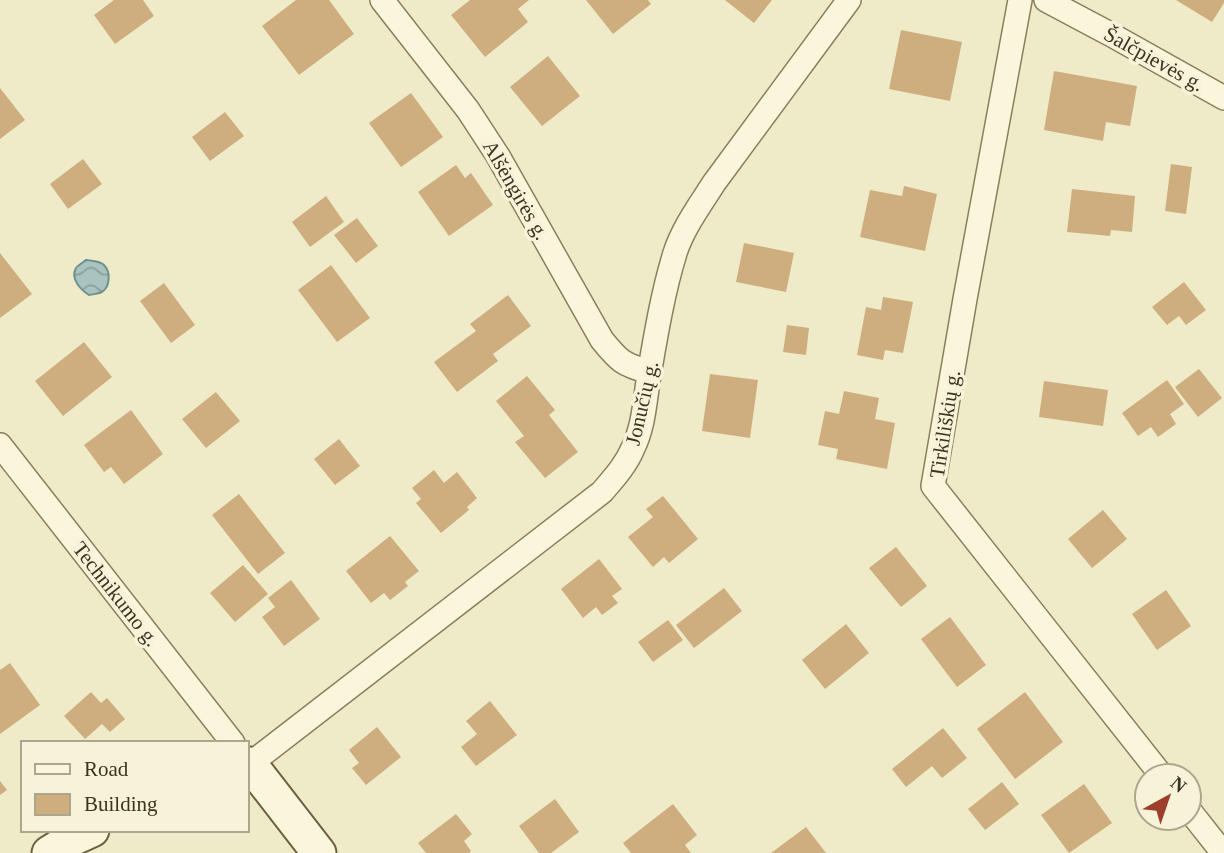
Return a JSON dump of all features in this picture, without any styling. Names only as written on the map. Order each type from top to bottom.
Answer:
[{"type":"street","name":"Alšėngirės g.","points":[[382,0],[468,110],[602,340],[617,358],[630,367],[650,372]]},
{"type":"street","name":"Jonučių g.","points":[[248,755],[602,492],[622,469],[634,448],[643,416],[665,294],[676,251],[694,214],[714,183],[849,0]]},
{"type":"street","name":"Tirkiliškių g.","points":[[1020,0],[933,486],[1151,762]]},
{"type":"street","name":"Šalčpievės g.","points":[[1046,0],[1224,98]]},
{"type":"street","name":"Technikumo g.","points":[[0,445],[231,741]]},
{"type":"street","name":"Technikumo g.","points":[[248,763],[319,853]]},
{"type":"street","points":[[1203,828],[1223,853]]},
{"type":"street","points":[[49,853],[88,832]]},
{"type":"water","points":[[86,260],[100,263],[106,268],[109,275],[105,290],[89,295],[75,280],[76,268]]},
{"type":"building","points":[[114,0],[143,0],[154,16],[115,44],[94,15]]},
{"type":"building","points":[[296,0],[329,0],[354,34],[299,75],[262,26]]},
{"type":"building","points":[[470,0],[529,0],[518,9],[528,22],[485,57],[451,15]]},
{"type":"building","points":[[586,0],[648,0],[651,4],[613,34]]},
{"type":"building","points":[[725,0],[772,0],[754,23]]},
{"type":"building","points":[[1176,0],[1224,0],[1224,3],[1212,22]]},
{"type":"building","points":[[901,30],[962,42],[950,101],[889,89]]},
{"type":"building","points":[[548,56],[580,96],[542,126],[510,87]]},
{"type":"building","points":[[1054,71],[1137,86],[1130,126],[1106,122],[1103,141],[1044,130]]},
{"type":"building","points":[[0,88],[25,120],[0,139]]},
{"type":"building","points":[[411,93],[443,137],[401,167],[369,123]]},
{"type":"building","points":[[225,112],[244,136],[210,161],[192,137]]},
{"type":"building","points":[[83,159],[102,184],[68,209],[50,184]]},
{"type":"building","points":[[1171,164],[1192,167],[1186,214],[1165,211]]},
{"type":"building","points":[[456,165],[465,178],[471,173],[493,205],[449,236],[418,192]]},
{"type":"building","points":[[904,186],[937,194],[925,251],[860,237],[870,190],[902,196]]},
{"type":"building","points":[[1072,189],[1135,196],[1132,232],[1111,230],[1110,236],[1067,232]]},
{"type":"building","points":[[326,196],[344,222],[310,247],[292,222]]},
{"type":"building","points":[[357,218],[378,246],[356,263],[334,235]]},
{"type":"building","points":[[744,243],[794,253],[786,292],[736,282]]},
{"type":"building","points":[[0,253],[32,294],[0,318]]},
{"type":"building","points":[[331,265],[370,318],[337,342],[298,290]]},
{"type":"building","points":[[1184,282],[1206,310],[1186,325],[1179,316],[1167,325],[1152,307]]},
{"type":"building","points":[[164,283],[195,325],[171,343],[140,301]]},
{"type":"building","points":[[508,295],[531,326],[493,354],[498,361],[457,392],[434,362],[476,331],[470,324]]},
{"type":"building","points":[[883,297],[913,302],[903,353],[885,350],[883,360],[857,355],[866,307],[881,310]]},
{"type":"building","points":[[787,325],[809,328],[806,355],[783,352]]},
{"type":"building","points":[[84,342],[112,377],[63,416],[35,381]]},
{"type":"building","points":[[1199,369],[1222,398],[1198,417],[1175,387]]},
{"type":"building","points":[[710,374],[758,380],[750,438],[702,431]]},
{"type":"building","points":[[527,376],[555,410],[549,415],[578,452],[545,478],[515,442],[524,436],[496,401]]},
{"type":"building","points":[[1167,380],[1184,404],[1170,414],[1176,424],[1158,437],[1151,427],[1138,436],[1122,413]]},
{"type":"building","points":[[1044,381],[1108,390],[1103,426],[1039,417]]},
{"type":"building","points":[[844,391],[879,398],[875,419],[895,423],[887,469],[836,459],[838,449],[818,445],[825,411],[839,414]]},
{"type":"building","points":[[216,392],[240,421],[206,448],[182,419]]},
{"type":"building","points":[[131,410],[163,454],[124,484],[111,467],[104,472],[84,445]]},
{"type":"building","points":[[339,439],[360,466],[335,485],[314,459]]},
{"type":"building","points":[[434,470],[444,483],[457,472],[477,498],[467,507],[469,510],[441,533],[416,503],[421,499],[412,488]]},
{"type":"building","points":[[239,494],[285,553],[258,574],[212,515]]},
{"type":"building","points":[[663,496],[698,539],[669,563],[664,557],[653,567],[628,537],[653,517],[646,509]]},
{"type":"building","points":[[1103,510],[1127,539],[1092,568],[1068,539]]},
{"type":"building","points":[[390,536],[419,571],[405,582],[408,586],[390,600],[384,593],[371,603],[346,571]]},
{"type":"building","points":[[896,547],[927,586],[901,607],[869,568]]},
{"type":"building","points":[[599,559],[622,589],[612,596],[618,603],[602,615],[596,607],[583,618],[561,589]]},
{"type":"building","points":[[243,565],[268,594],[235,622],[210,593]]},
{"type":"building","points":[[291,580],[320,619],[284,646],[262,617],[275,607],[268,598]]},
{"type":"building","points":[[724,588],[742,611],[694,648],[676,625]]},
{"type":"building","points":[[1166,590],[1191,626],[1157,650],[1132,614]]},
{"type":"building","points":[[950,617],[986,665],[957,687],[921,639]]},
{"type":"building","points":[[668,620],[683,640],[653,662],[638,642]]},
{"type":"building","points":[[846,624],[869,653],[825,689],[802,660]]},
{"type":"building","points":[[10,663],[40,705],[0,734],[0,670]]},
{"type":"building","points":[[91,692],[101,703],[107,698],[125,719],[110,732],[102,724],[85,739],[64,716]]},
{"type":"building","points":[[1025,692],[1063,742],[1015,779],[977,729]]},
{"type":"building","points":[[490,701],[517,735],[476,766],[461,747],[477,734],[466,721]]},
{"type":"building","points":[[377,727],[401,757],[366,785],[352,768],[359,763],[349,750]]},
{"type":"building","points":[[943,728],[967,758],[942,778],[932,766],[906,787],[892,769]]},
{"type":"building","points":[[0,781],[7,790],[0,795]]},
{"type":"building","points":[[1002,782],[1019,804],[985,830],[968,809]]},
{"type":"building","points":[[1084,784],[1112,823],[1069,853],[1041,815]]},
{"type":"building","points":[[555,799],[579,832],[551,853],[539,853],[519,826]]},
{"type":"building","points":[[673,804],[697,835],[685,845],[691,853],[631,853],[623,843]]},
{"type":"building","points":[[456,814],[472,834],[464,841],[471,851],[426,853],[418,843]]},
{"type":"building","points":[[806,827],[826,853],[771,853]]}]
